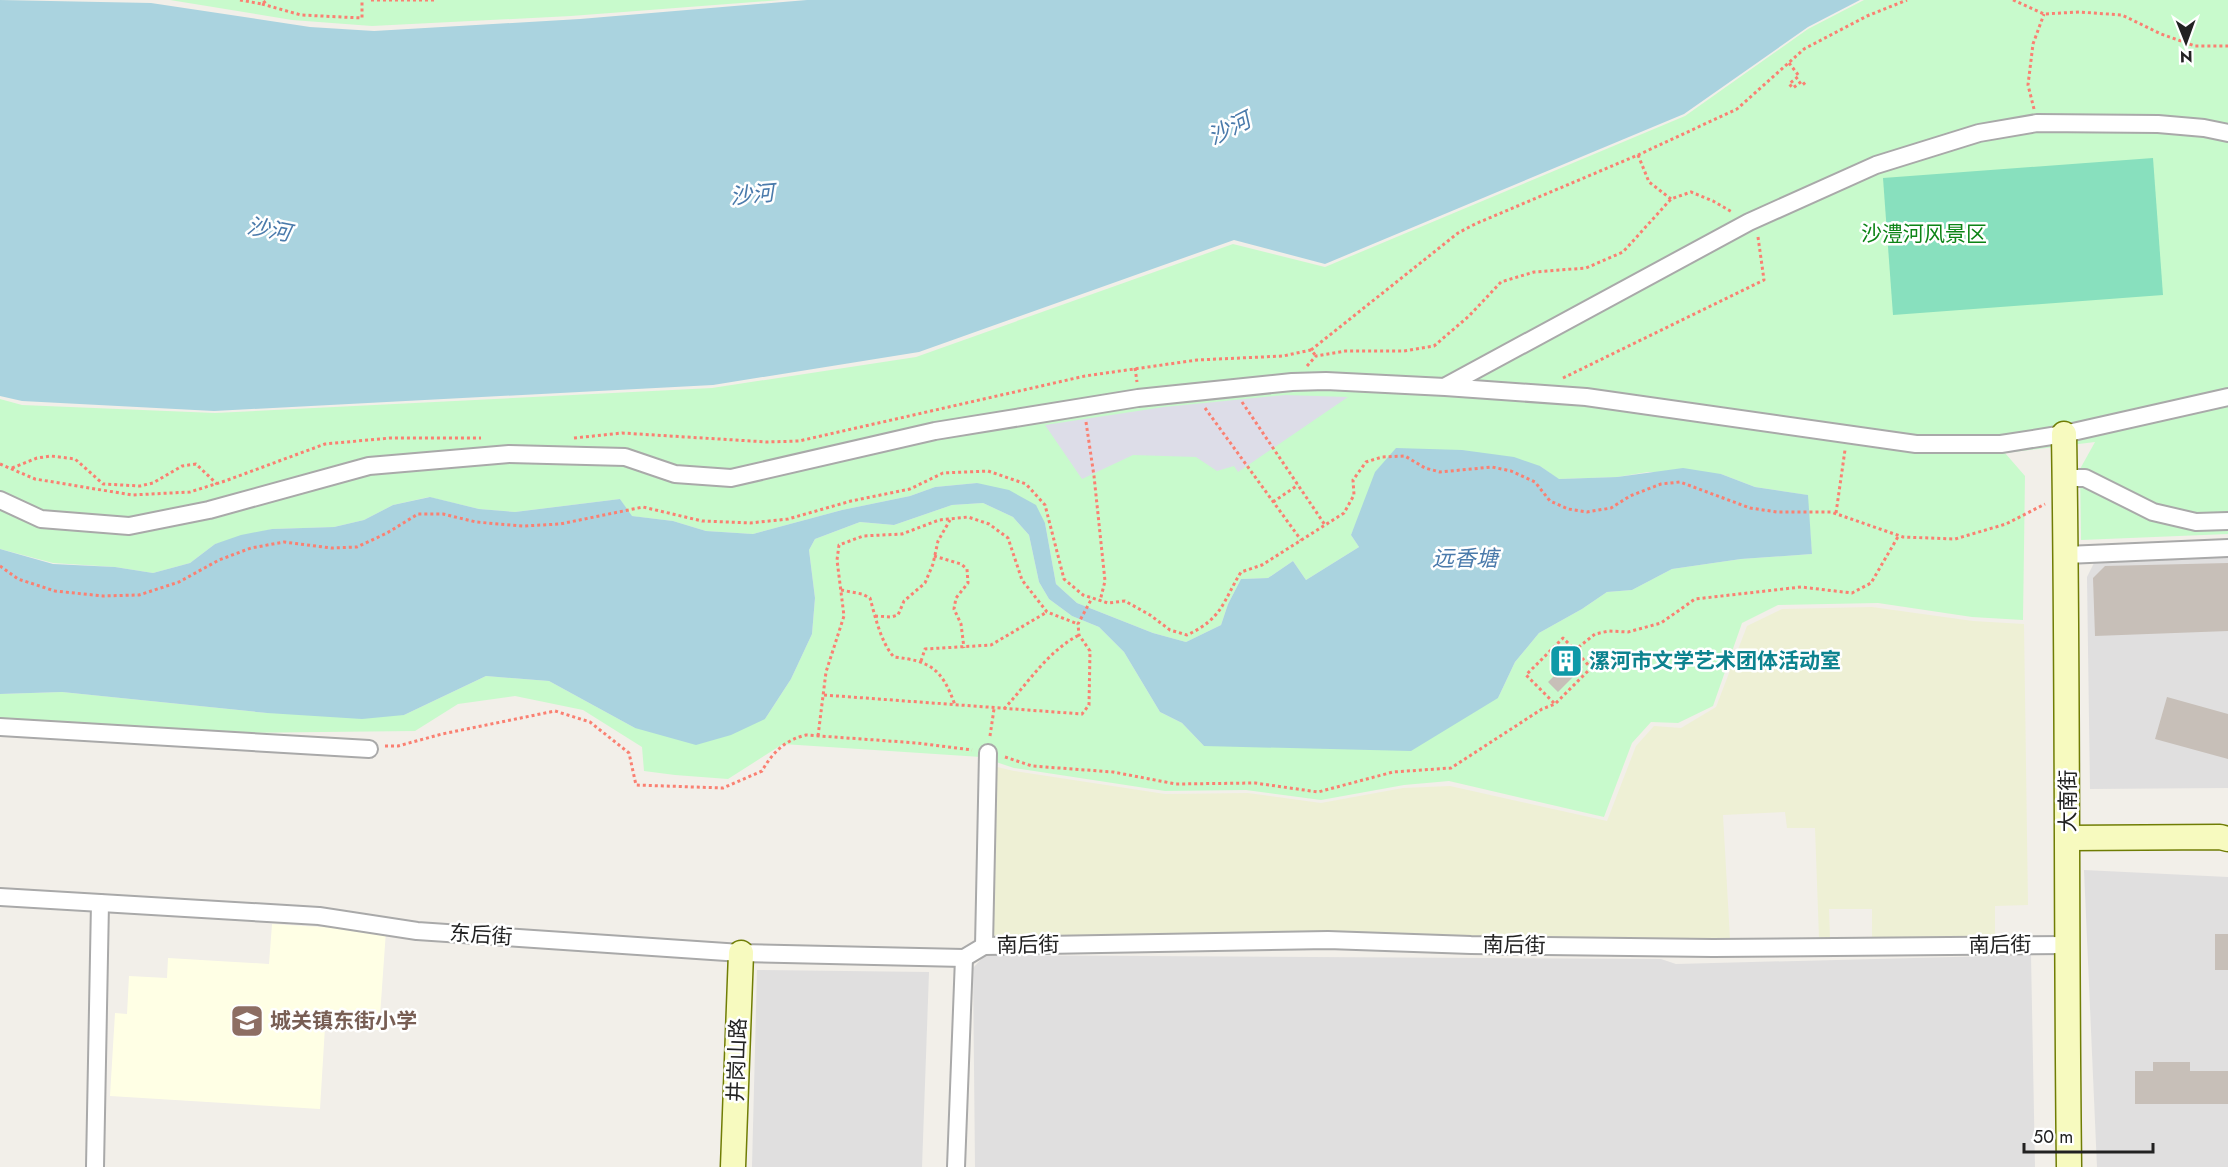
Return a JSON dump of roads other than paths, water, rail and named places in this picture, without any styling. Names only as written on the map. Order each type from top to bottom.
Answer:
[{"type":"street","points":[[1445,387],[1749,222],[1876,165],[1979,133],[2037,123],[2158,124],[2204,128],[2228,133]]},
{"type":"street","points":[[0,500],[41,519],[129,526],[209,510],[369,466],[509,454],[625,457],[675,474],[731,478],[935,431],[1138,398],[1326,381],[1586,397],[1916,444],[2001,444],[2064,434],[2228,397]]},
{"type":"street","name":"大南街","points":[[2064,434],[2069,1167]]},
{"type":"street","points":[[2065,486],[2085,478],[2153,512],[2196,522],[2228,521]]},
{"type":"street","points":[[2066,555],[2228,548]]},
{"type":"street","points":[[0,727],[369,749]]},
{"type":"street","points":[[984,946],[987,753]]},
{"type":"street","points":[[2068,838],[2220,837],[2228,839]]},
{"type":"street","name":"东后街","points":[[0,897],[319,916],[417,931],[741,953],[964,958]]},
{"type":"street","points":[[95,1167],[100,903]]},
{"type":"street","name":"南后街","points":[[964,958],[984,946],[1328,940],[1471,945],[1713,948],[2067,945]]},
{"type":"street","name":"井岗山路","points":[[733,1167],[741,953]]},
{"type":"street","points":[[956,1167],[964,958]]},
{"type":"water","name":"沙河","points":[[0,0],[151,3],[310,27],[374,31],[580,19],[807,0],[1860,0],[1808,27],[1684,114],[1325,264],[1234,240],[919,352],[713,385],[214,411],[22,401],[0,396]]},
{"type":"water","name":"远香塘","points":[[1396,448],[1462,450],[1514,457],[1540,466],[1559,479],[1617,477],[1683,468],[1721,474],[1755,487],[1808,495],[1812,554],[1741,559],[1672,569],[1632,590],[1607,592],[1539,633],[1515,662],[1498,698],[1411,751],[1204,746],[1182,723],[1160,712],[1124,652],[1099,627],[1072,616],[1049,599],[1039,582],[1029,535],[1013,517],[983,503],[952,505],[894,525],[860,522],[815,539],[809,550],[815,598],[812,634],[791,679],[765,719],[731,735],[696,745],[635,728],[549,681],[486,676],[404,715],[362,719],[267,713],[62,692],[0,694],[0,549],[53,564],[115,567],[153,573],[190,563],[215,544],[241,535],[272,529],[334,527],[364,520],[393,505],[430,497],[479,509],[515,512],[620,499],[632,516],[673,521],[706,531],[753,534],[842,510],[910,496],[935,487],[977,483],[1009,490],[1036,505],[1045,523],[1056,584],[1077,603],[1153,633],[1186,642],[1221,625],[1228,604],[1241,579],[1268,578],[1293,561],[1306,580],[1359,547],[1351,535],[1375,472]]},
{"type":"place","name":"漯河市文学艺术团体活动室","points":[[1566,661]]},
{"type":"place","name":"城关镇东街小学","points":[[247,1021]]},
{"type":"park label","name":"沙澧河风景区","points":[[1924,234]]}]
